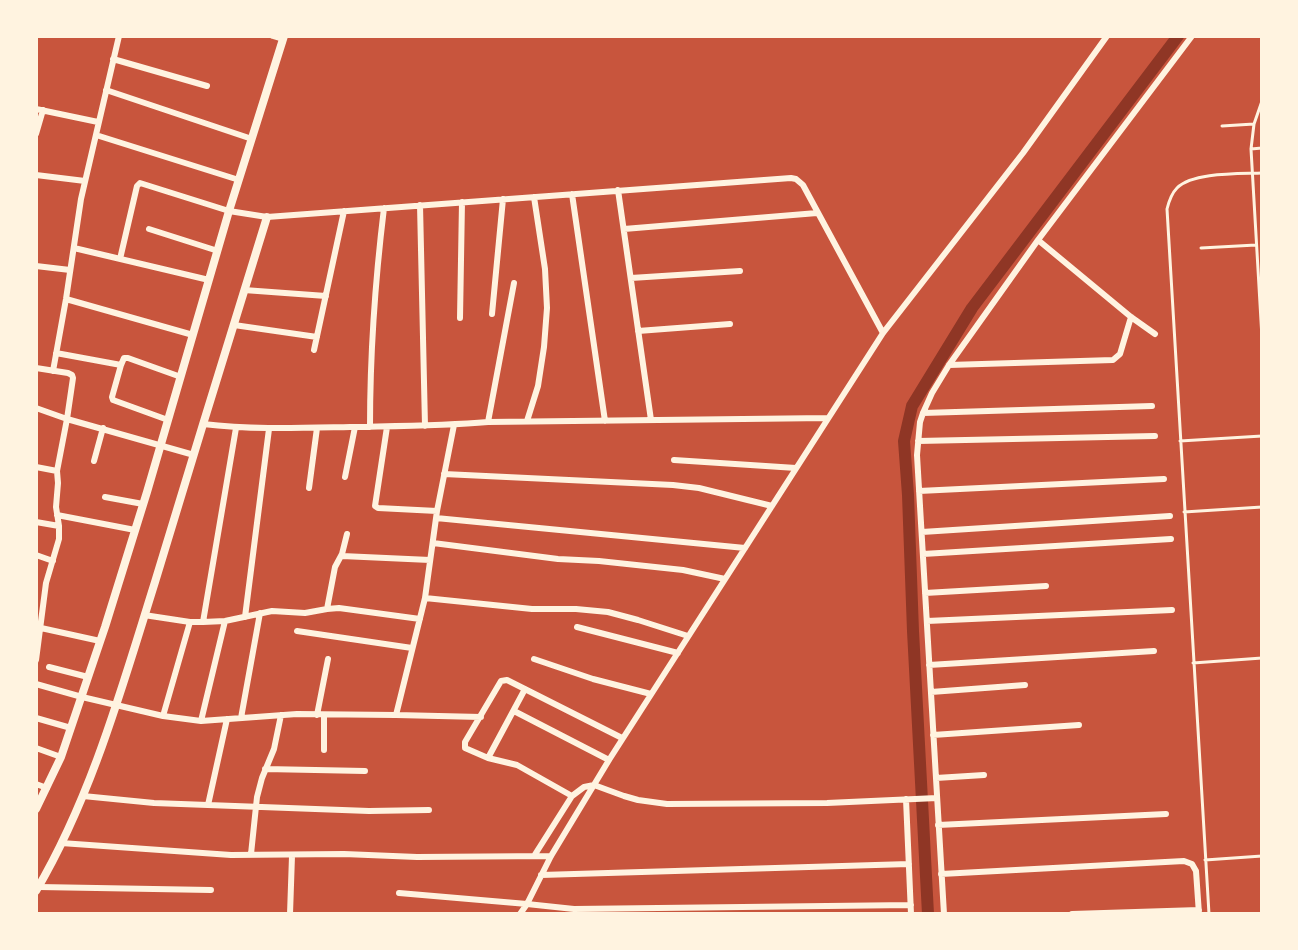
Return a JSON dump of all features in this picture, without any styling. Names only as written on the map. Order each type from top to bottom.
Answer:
[{"type":"street","points":[[53,371],[85,181],[119,36]]},
{"type":"street","points":[[36,809],[62,757],[143,504],[229,211],[284,38],[273,36]]},
{"type":"street","points":[[520,914],[551,856],[622,738],[883,333],[1023,153],[1107,36]]},
{"type":"street","points":[[944,914],[919,491],[920,422],[932,393],[949,365],[1038,240],[1192,36]]},
{"type":"street","points":[[113,60],[207,86]]},
{"type":"street","points":[[106,90],[252,139]]},
{"type":"street","points":[[36,134],[39,110],[98,122]]},
{"type":"street","points":[[96,135],[239,180]]},
{"type":"street","points":[[36,175],[85,181]]},
{"type":"street","points":[[120,259],[137,186],[140,183],[229,211],[267,217],[786,178],[796,179],[803,185],[883,333]]},
{"type":"street","points":[[618,190],[651,420]]},
{"type":"street","points":[[572,194],[605,421]]},
{"type":"street","points":[[527,422],[538,386],[544,347],[546,308],[545,269],[534,197]]},
{"type":"street","points":[[492,314],[502,199]]},
{"type":"street","points":[[460,318],[462,202]]},
{"type":"street","points":[[420,206],[425,426]]},
{"type":"street","points":[[370,427],[372,318],[384,208]]},
{"type":"street","points":[[314,350],[344,211]]},
{"type":"street","points":[[624,229],[818,213]]},
{"type":"street","points":[[211,890],[37,889],[62,843],[83,796],[117,705],[267,217]]},
{"type":"street","points":[[149,229],[218,251]]},
{"type":"street","points":[[1038,240],[1155,334]]},
{"type":"street","points":[[74,248],[209,280]]},
{"type":"street","points":[[36,266],[70,270]]},
{"type":"street","points":[[631,278],[740,271]]},
{"type":"street","points":[[488,422],[514,283]]},
{"type":"street","points":[[244,290],[326,296]]},
{"type":"street","points":[[66,299],[193,335]]},
{"type":"street","points":[[949,365],[1113,360],[1120,354],[1131,317]]},
{"type":"street","points":[[638,331],[730,324]]},
{"type":"street","points":[[234,325],[317,337]]},
{"type":"street","points":[[56,353],[121,364]]},
{"type":"street","points":[[168,420],[113,400],[121,364],[124,358],[128,358],[181,377]]},
{"type":"street","points":[[36,368],[68,373],[73,378],[68,419],[57,471],[56,507],[59,538],[40,596],[41,628],[36,660]]},
{"type":"street","points":[[923,413],[1152,406]]},
{"type":"street","points":[[36,408],[194,455]]},
{"type":"street","points":[[203,424],[269,429],[425,426],[488,422],[828,418]]},
{"type":"street","points":[[396,715],[425,598],[437,515],[454,425]]},
{"type":"street","points":[[345,477],[355,427]]},
{"type":"street","points":[[387,427],[374,502],[378,508],[745,548]]},
{"type":"street","points":[[94,461],[103,428]]},
{"type":"street","points":[[203,622],[236,428]]},
{"type":"street","points":[[309,488],[317,428]]},
{"type":"street","points":[[244,617],[269,429]]},
{"type":"street","points":[[918,441],[1155,436]]},
{"type":"street","points":[[674,460],[796,468]]},
{"type":"street","points":[[36,467],[57,471]]},
{"type":"street","points":[[444,474],[674,485],[699,488],[772,506]]},
{"type":"street","points":[[919,491],[1164,479]]},
{"type":"street","points":[[105,496],[143,504]]},
{"type":"street","points":[[57,514],[135,530]]},
{"type":"street","points":[[922,532],[1170,516]]},
{"type":"street","points":[[36,522],[59,526]]},
{"type":"street","points":[[327,609],[335,567],[342,556],[347,534]]},
{"type":"street","points":[[923,554],[1171,539]]},
{"type":"street","points":[[433,543],[558,559],[683,570],[725,579]]},
{"type":"street","points":[[36,555],[53,561]]},
{"type":"street","points":[[342,556],[430,560]]},
{"type":"street","points":[[925,593],[1046,586]]},
{"type":"street","points":[[425,598],[532,609],[608,612],[688,636]]},
{"type":"street","points":[[144,615],[203,622],[225,621],[260,612],[305,613],[339,608],[420,619]]},
{"type":"street","points":[[927,621],[1172,610]]},
{"type":"street","points":[[241,718],[260,612]]},
{"type":"street","points":[[201,720],[225,621]]},
{"type":"street","points":[[163,716],[190,622]]},
{"type":"street","points":[[577,627],[678,653]]},
{"type":"street","points":[[41,628],[100,641]]},
{"type":"street","points":[[297,631],[412,648]]},
{"type":"street","points":[[929,664],[1155,651]]},
{"type":"street","points":[[324,750],[321,715],[328,659]]},
{"type":"street","points":[[534,659],[593,679],[651,694]]},
{"type":"street","points":[[49,668],[88,677]]},
{"type":"street","points":[[572,796],[517,765],[488,758],[465,746],[465,742],[502,680],[507,680],[622,738]]},
{"type":"street","points":[[36,684],[163,716],[201,720],[281,715],[481,717]]},
{"type":"street","points":[[931,692],[1025,685]]},
{"type":"street","points":[[488,758],[525,689]]},
{"type":"street","points":[[514,711],[609,760]]},
{"type":"street","points":[[251,855],[259,788],[274,749],[281,715]]},
{"type":"street","points":[[36,718],[71,728]]},
{"type":"street","points":[[208,805],[227,719]]},
{"type":"street","points":[[933,735],[1078,725]]},
{"type":"street","points":[[36,748],[62,757]]},
{"type":"street","points":[[266,769],[365,771]]},
{"type":"street","points":[[936,778],[984,775]]},
{"type":"street","points":[[36,784],[47,788]]},
{"type":"street","points":[[534,856],[572,796],[579,789],[594,784],[631,798],[667,804],[827,803],[937,798]]},
{"type":"street","points":[[83,796],[154,803],[369,811],[429,810]]},
{"type":"street","points":[[906,799],[911,914]]},
{"type":"street","points":[[939,825],[1166,814]]},
{"type":"street","points":[[62,843],[223,855],[551,856]]},
{"type":"street","points":[[291,914],[292,856]]},
{"type":"street","points":[[941,874],[1184,861],[1192,864],[1196,871],[1199,912],[1072,914]]},
{"type":"street","points":[[541,875],[909,864]]},
{"type":"street","points":[[399,893],[574,909],[911,905]]},
{"type":"lane","points":[[1262,101],[1254,124],[1251,149],[1262,338]]},
{"type":"lane","points":[[1222,126],[1254,124]]},
{"type":"lane","points":[[1251,149],[1262,148]]},
{"type":"lane","points":[[1209,914],[1167,209],[1170,198],[1177,188],[1187,181],[1199,177],[1262,173]]},
{"type":"lane","points":[[1201,248],[1257,245]]},
{"type":"lane","points":[[1180,441],[1262,436]]},
{"type":"lane","points":[[1184,512],[1262,507]]},
{"type":"lane","points":[[1193,663],[1262,658]]},
{"type":"lane","points":[[1205,860],[1262,856]]},
{"type":"waterway","points":[[928,914],[904,441],[912,406],[972,308],[1178,36]]}]
